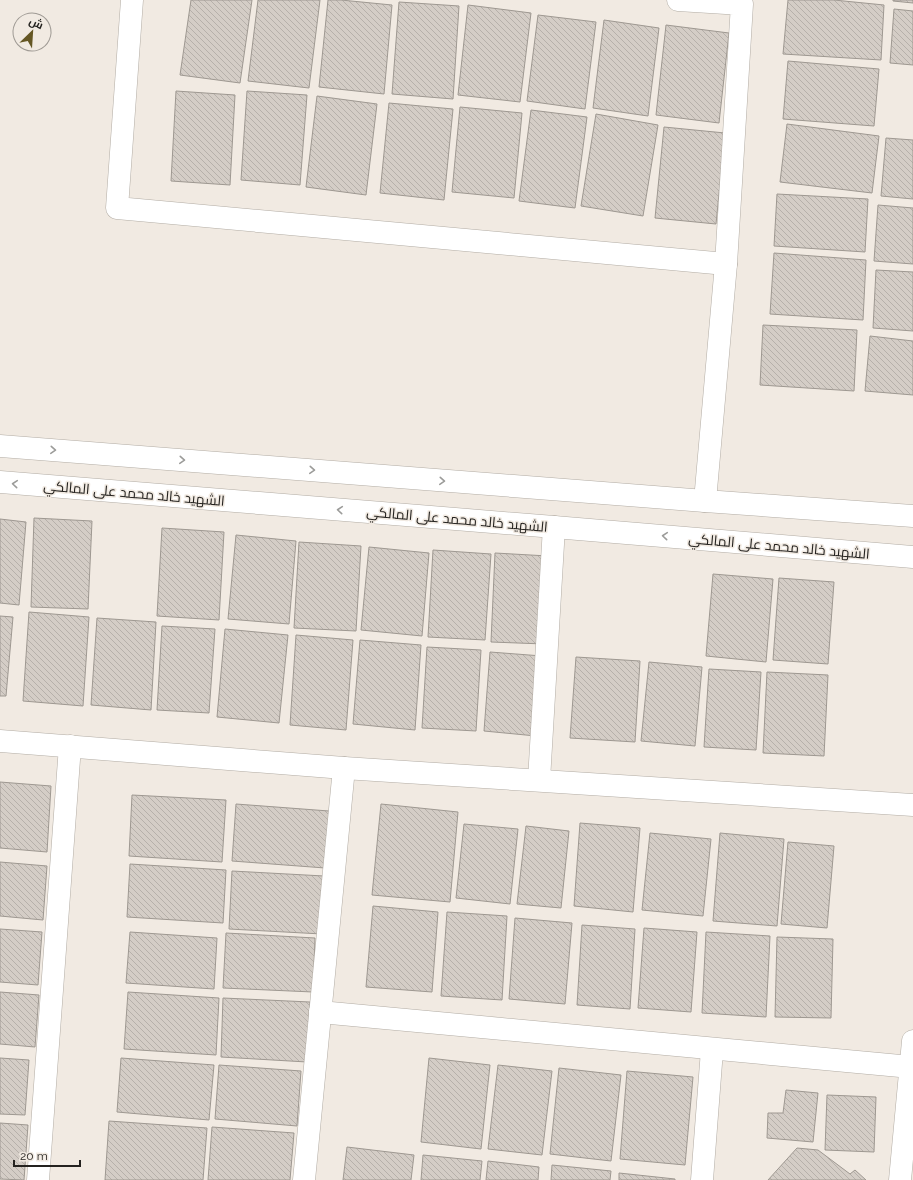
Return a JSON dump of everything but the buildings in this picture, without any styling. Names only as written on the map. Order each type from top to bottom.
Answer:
[{"type":"street","points":[[132,0],[117,208],[726,264]]},
{"type":"street","points":[[678,0],[742,4],[726,264],[705,501]]},
{"type":"street","points":[[0,446],[913,516]]},
{"type":"street","name":"الشهيد خالد محمد على المالكي","points":[[0,482],[913,557]]},
{"type":"street","points":[[539,780],[554,527]]},
{"type":"street","points":[[0,741],[344,768],[913,805]]},
{"type":"street","points":[[38,1180],[70,746]]},
{"type":"street","points":[[304,1180],[344,768]]},
{"type":"street","points":[[320,1012],[910,1068]]},
{"type":"street","points":[[900,1180],[913,1041]]},
{"type":"street","points":[[702,1180],[712,1050]]}]
